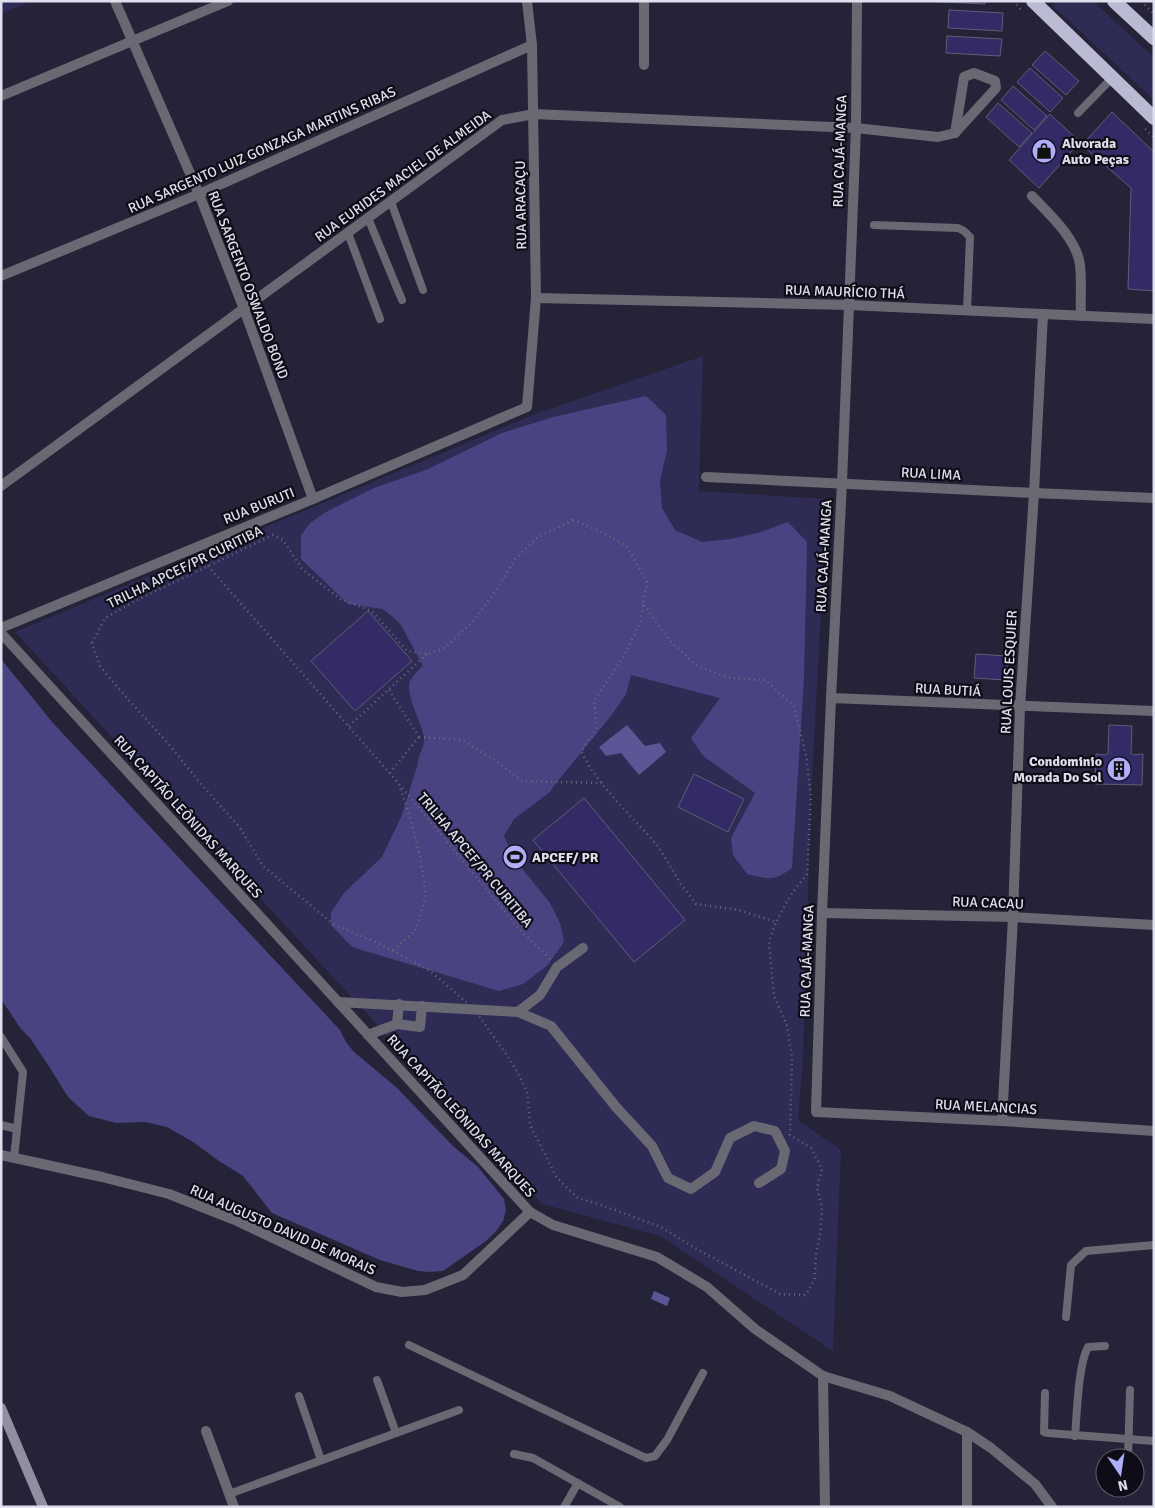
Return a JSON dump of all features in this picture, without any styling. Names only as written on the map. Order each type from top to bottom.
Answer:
[{"type":"highway","points":[[1033,1],[1045,8],[1112,78],[1154,118]]},
{"type":"highway","points":[[1114,1],[1154,38]]},
{"type":"main road","points":[[1,1408],[43,1507]]},
{"type":"street","name":"RUA SARGENTO OSWALDO BOND","points":[[115,1],[199,194],[244,309],[313,499]]},
{"type":"street","points":[[1,96],[228,1]]},
{"type":"street","name":"RUA ARACAÇU","points":[[527,1],[532,45],[536,298],[527,408]]},
{"type":"street","points":[[644,1],[644,65]]},
{"type":"street","name":"RUA CAJÁ-MANGA","points":[[816,1112],[822,913],[856,128],[857,1]]},
{"type":"street","name":"RUA SARGENTO LUIZ GONZAGA MARTINS RIBAS","points":[[1,276],[199,194],[532,45]]},
{"type":"street","points":[[974,73],[995,81],[996,88],[955,132],[964,77],[974,73]]},
{"type":"street","name":"RUA EURIDES MACIEL DE ALMEIDA","points":[[1,486],[502,120],[534,114],[856,128],[938,137],[955,132]]},
{"type":"street","points":[[1032,196],[1070,239],[1080,263],[1081,316]]},
{"type":"street","name":"RUA MAURÍCIO THÁ","points":[[536,298],[848,304],[967,311],[1154,318]]},
{"type":"street","name":"RUA LOUIS ESQUIER","points":[[1002,1121],[1013,917],[1020,706],[1034,494],[1042,314]]},
{"type":"street","name":"RUA BURUTI","points":[[1,628],[527,408]]},
{"type":"street","name":"RUA LIMA","points":[[706,477],[1034,494],[1154,498]]},
{"type":"street","name":"RUA CAPITÃO LEÔNIDAS MARQUES","points":[[1,633],[530,1212],[553,1225],[656,1257],[707,1287],[755,1329],[824,1376],[890,1396],[967,1432],[991,1448],[1035,1484],[1052,1507]]},
{"type":"street","name":"RUA BUTIÁ","points":[[831,698],[1154,712]]},
{"type":"street","name":"RUA CACAU","points":[[822,913],[1013,917],[1154,925]]},
{"type":"street","points":[[518,1012],[540,995],[557,967],[583,948]]},
{"type":"street","points":[[338,1002],[518,1012],[551,1026],[616,1107],[652,1146],[668,1178],[691,1189],[715,1172],[730,1138],[754,1126],[775,1131],[785,1151],[781,1169],[759,1183]]},
{"type":"street","points":[[397,1024],[399,1004]]},
{"type":"street","points":[[368,1035],[397,1024],[420,1027],[422,1006]]},
{"type":"street","name":"RUA MELANCIAS","points":[[816,1112],[1154,1131]]},
{"type":"street","name":"RUA AUGUSTO DAVID DE MORAIS","points":[[1,1155],[169,1194],[235,1220],[376,1287],[402,1292],[425,1290],[463,1275],[530,1212]]},
{"type":"street","points":[[824,1376],[825,1507]]},
{"type":"street","points":[[206,1431],[234,1507]]},
{"type":"street","points":[[967,1432],[967,1507]]},
{"type":"lane","points":[[1078,114],[1112,78]]},
{"type":"lane","points":[[391,202],[423,290]]},
{"type":"lane","points":[[368,218],[402,300]]},
{"type":"lane","points":[[874,225],[958,228],[964,231],[970,237],[967,311]]},
{"type":"lane","points":[[348,233],[380,319]]},
{"type":"lane","points":[[1,1036],[5,1048],[23,1072],[14,1158]]},
{"type":"lane","points":[[1,1125],[17,1129]]},
{"type":"lane","points":[[1066,1317],[1071,1265],[1086,1250],[1154,1245]]},
{"type":"lane","points":[[409,1345],[646,1458],[655,1456],[667,1440],[703,1373]]},
{"type":"lane","points":[[1075,1436],[1084,1354],[1088,1347],[1105,1346]]},
{"type":"lane","points":[[377,1380],[396,1433]]},
{"type":"lane","points":[[1129,1448],[1130,1390]]},
{"type":"lane","points":[[1045,1393],[1044,1432],[1054,1435],[1154,1441]]},
{"type":"lane","points":[[299,1396],[321,1460]]},
{"type":"lane","points":[[230,1494],[459,1410]]},
{"type":"lane","points":[[514,1454],[533,1458],[620,1507]]},
{"type":"lane","points":[[564,1507],[578,1483]]},
{"type":"path","points":[[1141,1],[1154,14]]},
{"type":"path","points":[[348,726],[427,654],[445,648],[474,620],[498,588],[515,559],[538,537],[573,520],[604,533],[627,547],[647,582],[640,623],[624,656],[594,701],[597,729],[582,751],[590,768],[658,846],[680,883],[696,904],[739,910],[776,922]]},
{"type":"path","name":"TRILHA APCEF/PR CURITIBA","points":[[427,654],[407,651],[372,611],[340,599],[302,569],[283,540],[273,535],[139,599],[105,618],[92,643],[100,666],[240,828],[263,866],[333,924],[393,950],[429,970],[474,1009],[512,1061],[527,1091],[530,1125],[557,1178],[578,1198],[661,1227],[693,1247],[780,1294],[806,1294],[815,1278],[822,1208],[817,1188],[822,1169],[810,1148],[790,1135],[792,1058],[787,1026],[774,996],[769,941],[776,922],[790,896],[807,874],[810,797],[806,755],[794,706],[766,680],[731,678],[697,666],[671,642],[643,604]]},
{"type":"path","points":[[208,566],[400,785]]},
{"type":"path","points":[[389,689],[419,737]]},
{"type":"path","points":[[390,774],[419,737]]},
{"type":"path","points":[[419,737],[462,740],[496,761],[522,781],[602,783]]},
{"type":"path","name":"TRILHA APCEF/PR CURITIBA","points":[[393,950],[415,931],[426,895],[421,861],[400,785]]},
{"type":"path","name":"TRILHA APCEF/PR CURITIBA","points":[[400,785],[508,916],[557,967]]},
{"type":"shaded area","points":[[1,1],[32,1],[1,14]]},
{"type":"shaded area","points":[[1055,1],[1093,1],[1154,58],[1154,100],[1054,7]]},
{"type":"shaded area","name":"APCEF/ PR","points":[[703,356],[699,491],[827,499],[811,797],[803,1059],[798,1120],[841,1150],[833,1351],[660,1236],[542,1204],[15,632],[535,414]]},
{"type":"shaded area","points":[[646,396],[666,415],[667,450],[660,481],[662,508],[675,530],[702,542],[758,533],[788,522],[807,542],[804,678],[792,868],[780,876],[771,878],[747,874],[733,855],[731,838],[755,793],[703,756],[691,738],[720,698],[631,675],[626,694],[611,716],[550,792],[514,819],[504,836],[515,860],[550,903],[560,923],[564,942],[548,965],[523,984],[499,991],[352,947],[331,925],[331,912],[344,893],[382,857],[402,815],[424,744],[423,731],[409,687],[411,679],[423,666],[401,625],[394,618],[383,609],[348,604],[301,559],[301,535],[310,523],[326,512],[374,488],[428,469],[502,433],[553,417]]},
{"type":"shaded area","points":[[1,659],[53,723],[340,1030],[354,1052],[396,1087],[453,1146],[478,1167],[504,1199],[506,1210],[503,1221],[486,1241],[443,1271],[418,1271],[380,1260],[272,1213],[243,1176],[167,1127],[145,1122],[116,1123],[89,1116],[68,1097],[30,1038],[21,1029],[1,999]]},
{"type":"shaded area","points":[[627,725],[645,746],[660,743],[666,752],[639,775],[621,753],[606,756],[599,747]]},
{"type":"shaded area","points":[[654,1291],[670,1298],[667,1306],[651,1299]]},
{"type":"building","points":[[922,1],[985,1],[985,4]]},
{"type":"building","points":[[949,10],[1003,13],[1002,31],[948,28]]},
{"type":"building","points":[[947,36],[1002,39],[1000,56],[946,53]]},
{"type":"building","points":[[1045,51],[1079,81],[1066,95],[1032,65]]},
{"type":"building","points":[[1030,68],[1063,98],[1050,112],[1017,82]]},
{"type":"building","points":[[1013,86],[1047,116],[1034,130],[1001,100]]},
{"type":"building","points":[[998,103],[1032,133],[1019,147],[986,117]]},
{"type":"building","points":[[1112,112],[1154,152],[1154,291],[1128,289],[1131,188],[1082,145]]},
{"type":"building","name":"Alvorada Auto Peças","points":[[1050,114],[1080,142],[1039,188],[1009,160]]},
{"type":"building","points":[[368,611],[412,661],[355,711],[311,661]]},
{"type":"building","points":[[976,654],[1008,656],[1006,680],[974,678]]},
{"type":"building","name":"Condominio Morada Do Sol","points":[[1109,725],[1132,726],[1131,753],[1133,755],[1143,754],[1142,785],[1095,784],[1096,754],[1106,755],[1108,753]]},
{"type":"building","points":[[694,774],[744,799],[728,832],[678,807]]},
{"type":"building","points":[[584,798],[685,920],[634,962],[533,840]]},
{"type":"place","name":"Alvorada Auto Peças","points":[[1044,151]]},
{"type":"place","name":"Condominio Morada Do Sol","points":[[1119,769]]},
{"type":"place","name":"APCEF/ PR","points":[[515,857]]}]
